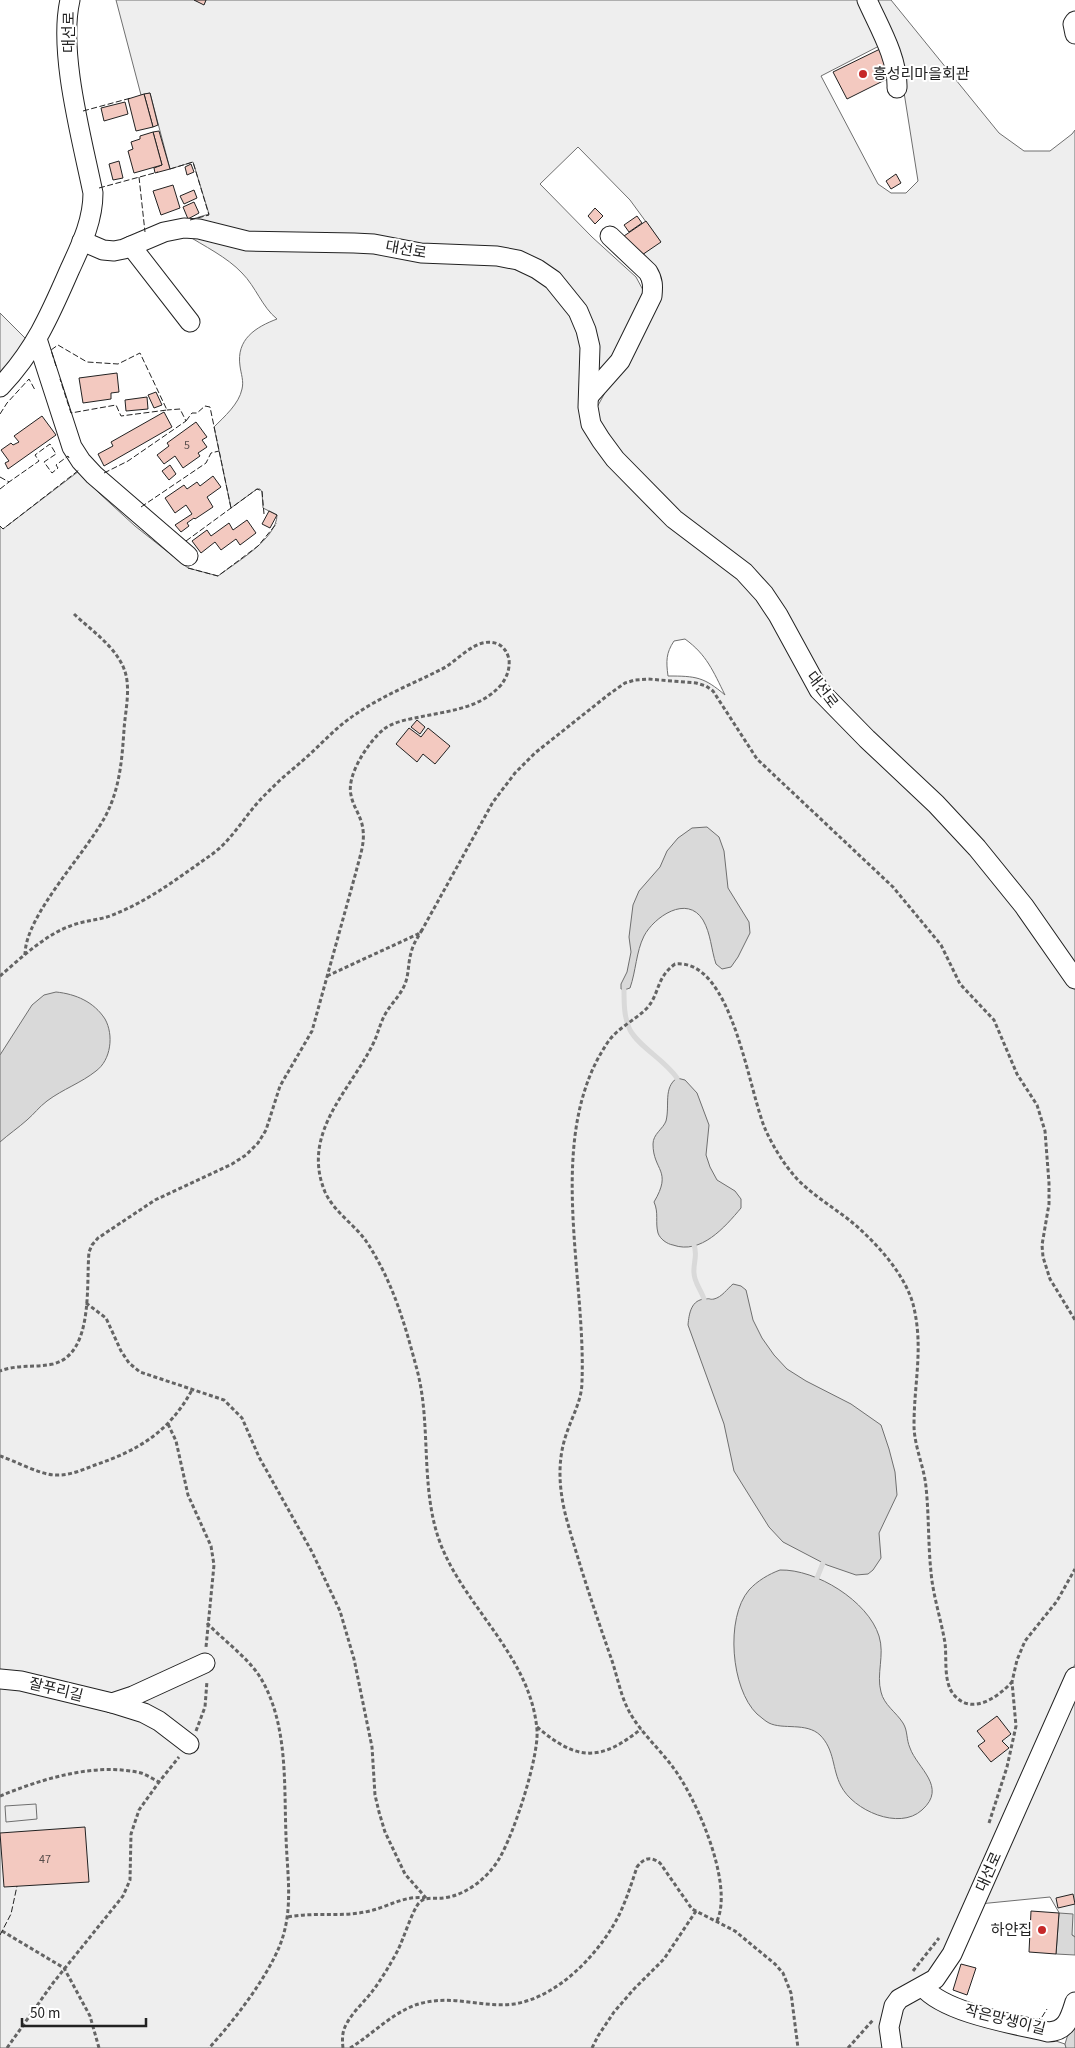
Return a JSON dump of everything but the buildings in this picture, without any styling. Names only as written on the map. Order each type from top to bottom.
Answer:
[{"type":"lane","name":"대선로","points":[[0,387],[14,372],[45,326],[90,221],[93,206],[93,193],[70,68],[66,27],[70,0]]},
{"type":"lane","points":[[867,0],[894,63],[898,78],[898,88]]},
{"type":"lane","points":[[1075,21],[1073,24],[1075,34]]},
{"type":"lane","name":"대선로","points":[[82,241],[103,250],[114,251],[164,232],[184,228],[199,229],[247,241],[374,244],[421,254],[497,256],[518,260],[537,268],[553,280],[578,310],[590,347],[588,407],[591,424],[615,459],[674,519],[744,572],[764,594],[778,614],[819,690],[867,739],[936,804],[977,848],[1024,906],[1075,978]]},
{"type":"lane","points":[[589,396],[620,361],[652,296],[652,279],[648,272],[610,236]]},
{"type":"lane","points":[[131,246],[190,322]]},
{"type":"lane","points":[[37,339],[67,434],[72,447],[81,461],[94,475],[188,556]]},
{"type":"lane","points":[[112,1703],[133,1696],[205,1663]]},
{"type":"lane","name":"대선로","points":[[892,2048],[889,2027],[894,2006],[917,1980],[935,1979],[952,1954],[1075,1677]]},
{"type":"lane","name":"잘푸리길","points":[[0,1679],[21,1681],[112,1703],[144,1713],[159,1721],[189,1744]]},
{"type":"lane","name":"작은망생이길","points":[[917,1980],[930,1994],[956,2008],[1048,2032],[1063,2029],[1068,2022],[1075,2002]]},
{"type":"path","points":[[25,955],[25,947],[33,924],[107,813],[118,788],[122,762],[127,680],[121,660],[101,638],[74,614]]},
{"type":"path","points":[[0,976],[58,931],[74,924],[114,915],[140,902],[220,849],[247,813],[268,791],[336,728],[357,713],[380,699],[445,668],[476,645],[486,642],[496,643],[504,648],[508,656],[510,668],[494,693],[480,702],[463,708],[400,721],[385,728],[370,743],[358,762],[351,781],[350,794],[361,818],[364,831],[363,845],[312,1031],[280,1086],[266,1130],[258,1143],[246,1155],[232,1164],[155,1200],[98,1238],[89,1252],[86,1303],[80,1336],[75,1350],[68,1357],[51,1364],[19,1365],[0,1372]]},
{"type":"path","points":[[288,1917],[305,1914],[367,1912],[404,1899],[414,1897],[445,1898],[469,1889],[481,1880],[499,1859],[516,1818],[534,1762],[537,1745],[537,1727],[527,1689],[515,1663],[454,1571],[437,1536],[429,1493],[421,1386],[397,1299],[387,1277],[364,1239],[355,1227],[334,1207],[326,1194],[320,1173],[320,1150],[322,1133],[329,1116],[371,1047],[386,1013],[405,984],[411,952],[493,802],[515,773],[535,753],[625,683],[648,679],[696,683],[706,686],[712,691],[757,759],[906,901],[941,945],[960,984],[994,1020],[1017,1074],[1037,1105],[1041,1116],[1045,1131],[1050,1194],[1042,1257],[1050,1279],[1075,1320]]},
{"type":"path","points":[[327,976],[413,937],[422,930]]},
{"type":"path","points":[[717,1921],[722,1907],[719,1878],[715,1859],[696,1803],[673,1767],[641,1729],[624,1702],[588,1592],[564,1508],[560,1471],[561,1453],[566,1434],[579,1404],[582,1388],[582,1327],[573,1183],[575,1129],[583,1091],[606,1043],[621,1028],[649,1006],[661,977],[675,964],[692,966],[711,980],[719,991],[747,1068],[759,1114],[777,1152],[798,1180],[862,1232],[887,1259],[903,1281],[913,1304],[916,1322],[919,1362],[914,1412],[915,1433],[926,1488],[931,1574],[946,1648],[948,1682],[956,1697],[963,1702],[972,1704],[993,1699],[1012,1682]]},
{"type":"path","points":[[86,1303],[106,1318],[121,1351],[129,1363],[140,1372],[224,1400],[242,1418],[259,1457],[330,1586],[340,1611],[354,1659],[372,1747],[379,1812],[385,1832],[405,1874],[426,1898]]},
{"type":"path","points":[[0,1456],[52,1475],[73,1473],[136,1449],[168,1424],[192,1390]]},
{"type":"path","points":[[7,2048],[64,1968],[123,1896],[130,1880],[131,1834],[139,1810],[189,1744],[200,1723],[205,1707],[207,1687],[205,1663],[207,1623],[214,1564],[211,1546],[188,1494],[176,1441],[168,1424]]},
{"type":"path","points":[[989,1824],[1007,1767],[1016,1726],[1012,1682],[1017,1660],[1025,1641],[1057,1601],[1075,1568]]},
{"type":"path","points":[[207,1623],[254,1669],[264,1683],[279,1725],[282,1761],[286,1778],[286,1837],[289,1885],[288,1917],[279,1947],[233,2022],[209,2048]]},
{"type":"path","points":[[537,1727],[564,1746],[587,1754],[609,1750],[620,1745],[641,1729]]},
{"type":"path","points":[[0,1796],[45,1781],[109,1769],[142,1774],[159,1782]]},
{"type":"path","points":[[350,2048],[399,2013],[427,2002],[443,2000],[493,2005],[514,2004],[530,2000],[551,1991],[574,1974],[606,1936],[620,1914],[637,1867],[642,1861],[654,1858],[660,1863],[686,1902],[696,1911],[735,1931],[776,1964],[783,1973],[791,1993],[798,2048]]},
{"type":"path","points":[[343,2048],[342,2034],[348,2020],[372,1991],[389,1966],[408,1930],[417,1904],[426,1898]]},
{"type":"path","points":[[592,2048],[614,2012],[664,1959],[696,1911]]},
{"type":"path","points":[[2,1931],[64,1968],[90,2016],[100,2048]]},
{"type":"path","points":[[917,1980],[942,1933]]},
{"type":"path","points":[[848,2048],[879,2013]]},
{"type":"shaded area","points":[[116,0],[194,0],[204,4],[206,0],[862,0],[881,45],[821,76],[878,184],[891,193],[906,193],[918,181],[900,67],[874,0],[891,0],[999,133],[1024,151],[1050,151],[1075,130],[1075,973],[1042,927],[838,706],[806,651],[699,535],[611,448],[595,411],[659,293],[639,257],[660,241],[630,200],[578,147],[540,184],[592,237],[636,277],[643,290],[640,305],[623,346],[598,377],[590,316],[571,287],[551,267],[173,225],[209,214],[193,162],[170,169],[150,93],[141,95]]},
{"type":"shaded area","points":[[185,234],[356,247],[495,261],[538,276],[581,329],[588,426],[751,588],[814,688],[955,828],[1075,984],[1075,1664],[1020,1794],[941,1966],[906,1992],[886,2048],[0,2048],[0,526],[3,529],[79,471],[99,493],[135,526],[188,568],[218,576],[254,550],[270,533],[277,515],[263,508],[262,492],[260,489],[257,489],[231,508],[214,427],[231,410],[240,395],[243,383],[240,357],[244,341],[255,330],[277,319],[267,309],[247,279],[236,267]],"holes":[[[685,639],[693,645],[709,664],[725,695],[705,681],[686,676],[668,676],[667,657],[674,641]]]},
{"type":"shaded area","points":[[0,313],[29,342],[0,379]]},
{"type":"shaded area","points":[[707,827],[719,837],[724,851],[728,888],[749,922],[750,933],[738,957],[731,967],[722,969],[716,964],[708,931],[703,920],[696,912],[688,909],[671,911],[655,922],[644,936],[639,948],[630,988],[621,989],[631,952],[629,937],[633,905],[639,891],[660,867],[667,851],[678,838],[692,828]]},
{"type":"shaded area","points":[[56,992],[84,1000],[101,1013],[110,1032],[108,1054],[96,1071],[47,1101],[0,1142],[0,1055],[32,1005],[44,995]]},
{"type":"shaded area","points":[[677,1078],[685,1080],[697,1093],[709,1125],[706,1155],[710,1167],[717,1180],[735,1191],[741,1199],[741,1208],[720,1231],[703,1243],[683,1247],[668,1244],[659,1235],[654,1202],[662,1183],[662,1177],[654,1153],[653,1140],[666,1121],[668,1092]]},
{"type":"shaded area","points":[[733,1284],[741,1286],[746,1290],[753,1320],[762,1338],[787,1369],[851,1404],[881,1425],[895,1472],[897,1495],[879,1533],[881,1558],[868,1574],[856,1575],[827,1565],[783,1542],[769,1527],[734,1471],[724,1424],[688,1325],[690,1312],[694,1304],[701,1300],[717,1298]]},
{"type":"shaded area","points":[[780,1570],[794,1571],[824,1581],[852,1599],[873,1623],[881,1643],[879,1678],[881,1692],[887,1705],[903,1723],[910,1748],[931,1786],[932,1793],[929,1802],[922,1810],[912,1816],[889,1818],[877,1815],[855,1803],[841,1786],[831,1753],[820,1735],[801,1727],[769,1723],[757,1714],[748,1703],[741,1688],[734,1653],[736,1618],[741,1602],[749,1590],[763,1578]]},
{"type":"shaded area","points":[[1075,1690],[1075,1937],[1050,1897],[979,1904]]},
{"type":"shaded area","points":[[36,1804],[37,1819],[6,1822],[5,1806]]},
{"type":"shaded area","points":[[1059,1913],[1073,1914],[1072,1935],[1075,1937],[1075,1955],[1056,1954]]},
{"type":"shaded area","points":[[921,1997],[1065,2044],[1066,2048],[898,2048],[897,2022],[900,2010],[911,2001]]},
{"type":"shaded area","points":[[1075,2011],[1075,2048],[1066,2048],[1065,2044]]},
{"type":"waterway","points":[[624,990],[625,1015],[630,1030],[639,1042],[666,1065],[677,1078]]},
{"type":"waterway","points":[[694,1245],[696,1252],[694,1276],[704,1299]]},
{"type":"waterway","points":[[817,1578],[823,1563]]},
{"type":"fence","points":[[83,111],[131,98]]},
{"type":"fence","points":[[170,169],[193,162],[209,215],[190,220]]},
{"type":"fence","points":[[99,188],[158,172]]},
{"type":"fence","points":[[139,177],[145,232]]},
{"type":"fence","points":[[56,366],[51,350],[58,345],[87,362],[118,364],[140,353],[167,410],[121,416],[116,405],[71,413],[60,379]]},
{"type":"fence","points":[[0,414],[7,403],[29,379],[35,390]]},
{"type":"fence","points":[[186,421],[192,413],[197,413],[205,406],[210,407],[231,508]]},
{"type":"fence","points":[[104,473],[128,461],[186,421],[180,409],[167,410]]},
{"type":"fence","points":[[0,477],[9,482],[39,461],[35,455],[50,444],[56,454],[44,462],[52,473],[58,468],[56,465],[68,456],[69,458]]},
{"type":"fence","points":[[141,507],[206,463],[211,453],[219,451]]},
{"type":"fence","points":[[0,526],[3,529],[79,470]]},
{"type":"fence","points":[[0,489],[9,482]]},
{"type":"fence","points":[[186,541],[257,489],[262,491],[264,514]]},
{"type":"fence","points":[[188,568],[218,576],[258,546],[277,523]]},
{"type":"fence","points":[[0,1935],[11,1914],[17,1886]]},
{"type":"fence","points":[[1035,2022],[1042,2017],[1047,2009]]},
{"type":"place","name":"흥성리마을회관","points":[[863,74]]},
{"type":"place","name":"하얀집","points":[[1042,1930]]}]
